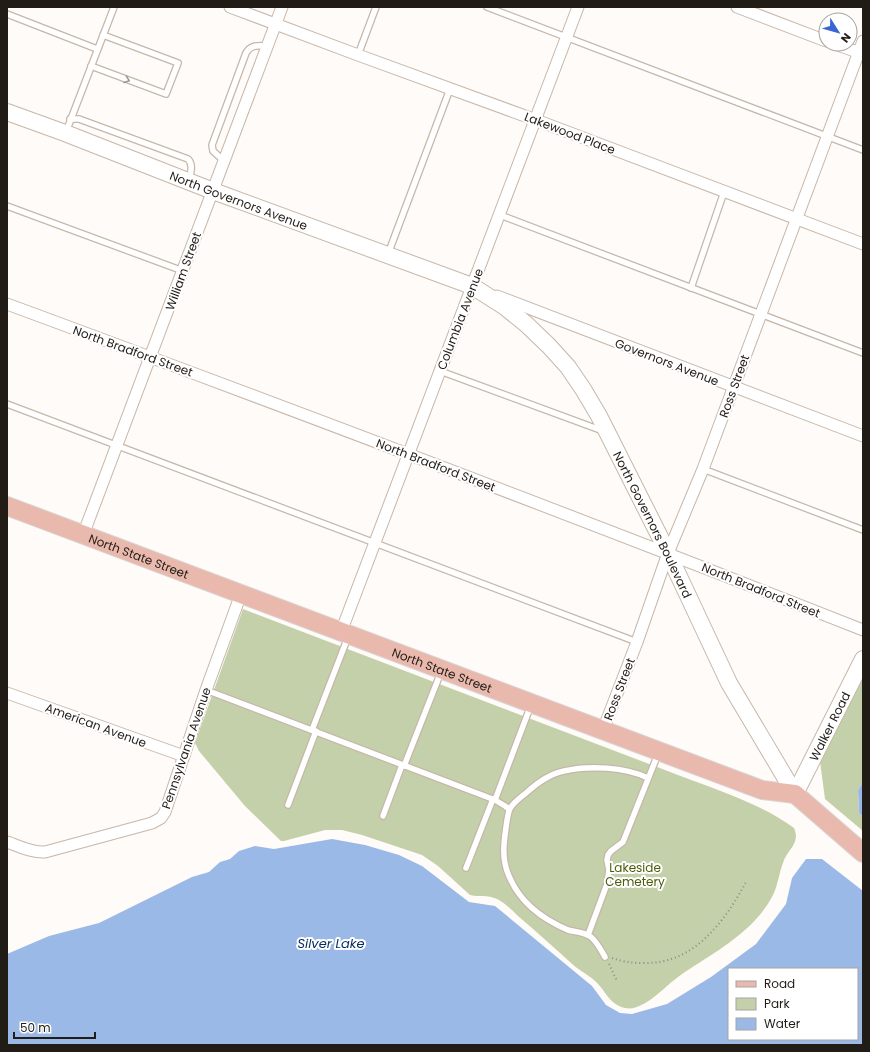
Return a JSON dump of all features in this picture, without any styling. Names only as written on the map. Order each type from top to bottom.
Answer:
[{"type":"main road","name":"North Governors Avenue","points":[[7,112],[68,126],[213,191],[472,286]]},
{"type":"main road","name":"North Governors Boulevard","points":[[472,286],[505,307],[526,324],[568,367],[583,389],[608,433],[668,553],[729,683],[795,794]]},
{"type":"main road","name":"North State Street","points":[[7,506],[762,790],[795,794]]},
{"type":"main road","name":"Walker Road","points":[[795,794],[863,659]]},
{"type":"main road","points":[[795,794],[863,853]]},
{"type":"street","name":"Lakewood Place","points":[[230,7],[358,56],[536,120],[863,244]]},
{"type":"street","name":"William Street","points":[[83,535],[282,7]]},
{"type":"street","name":"Columbia Avenue","points":[[345,633],[375,543],[578,7]]},
{"type":"street","points":[[737,7],[818,38]]},
{"type":"street","name":"Ross Street","points":[[603,730],[637,642],[668,553],[703,469],[827,136],[861,54],[863,41]]},
{"type":"street","name":"Governors Avenue","points":[[472,286],[863,436]]},
{"type":"street","name":"North Bradford Street","points":[[7,304],[668,553],[863,630]]},
{"type":"street","name":"Pennsylvania Avenue","points":[[7,842],[38,853],[45,852],[157,821],[161,818],[165,812],[206,690],[241,594]]},
{"type":"street","name":"American Avenue","points":[[7,693],[184,756]]},
{"type":"lane","points":[[68,126],[114,7]]},
{"type":"lane","points":[[358,56],[376,7]]},
{"type":"lane","points":[[487,7],[863,150]]},
{"type":"lane","points":[[7,14],[97,49]]},
{"type":"lane","points":[[91,66],[166,94],[178,62],[103,34]]},
{"type":"lane","points":[[224,161],[213,151],[212,145],[246,53],[251,47],[268,46]]},
{"type":"lane","points":[[388,255],[450,89]]},
{"type":"lane","points":[[691,288],[724,192]]},
{"type":"lane","points":[[7,206],[182,270]]},
{"type":"lane","points":[[500,215],[863,353]]},
{"type":"lane","points":[[440,371],[608,433]]},
{"type":"lane","points":[[7,404],[637,642]]},
{"type":"lane","points":[[703,469],[863,530]]},
{"type":"lane","points":[[288,805],[314,731],[345,633]]},
{"type":"lane","points":[[383,816],[442,670]]},
{"type":"lane","points":[[206,690],[494,800],[506,806],[509,810]]},
{"type":"lane","points":[[466,868],[532,703]]},
{"type":"lane","points":[[588,935],[607,884],[609,870],[607,860],[608,855],[623,842],[659,752]]},
{"type":"lane","points":[[604,955],[588,935],[569,930],[546,919],[529,907],[516,890],[506,869],[504,857],[504,844],[509,810],[539,782],[564,771],[588,768],[610,769],[632,772],[648,778]]},
{"type":"path","points":[[604,955],[624,962],[652,964],[668,961],[680,956],[694,948],[718,925],[731,909],[746,882]]},
{"type":"path","points":[[604,955],[617,981]]},
{"type":"green space","name":"Lakeside Cemetery","points":[[243,609],[723,792],[767,811],[794,828],[796,834],[795,842],[785,858],[773,895],[765,909],[731,942],[678,977],[646,1003],[632,1008],[625,1008],[619,1006],[611,1000],[594,980],[573,965],[506,905],[491,897],[470,895],[438,866],[422,855],[342,830],[325,830],[281,841],[245,806],[199,751],[195,743]]},
{"type":"green space","points":[[863,676],[863,782],[858,790],[859,813],[863,817],[863,831],[825,799],[820,761]]},
{"type":"water","points":[[863,782],[863,817],[859,813],[858,790]]},
{"type":"water","name":"Silver Lake","points":[[332,839],[365,845],[399,855],[422,866],[469,902],[495,906],[592,986],[606,1005],[620,1013],[632,1014],[667,1004],[711,977],[756,944],[786,904],[792,878],[806,859],[822,859],[863,891],[863,1045],[7,1045],[7,954],[49,936],[99,923],[192,877],[209,872],[220,862],[230,859],[239,851],[255,846],[274,849]]}]
